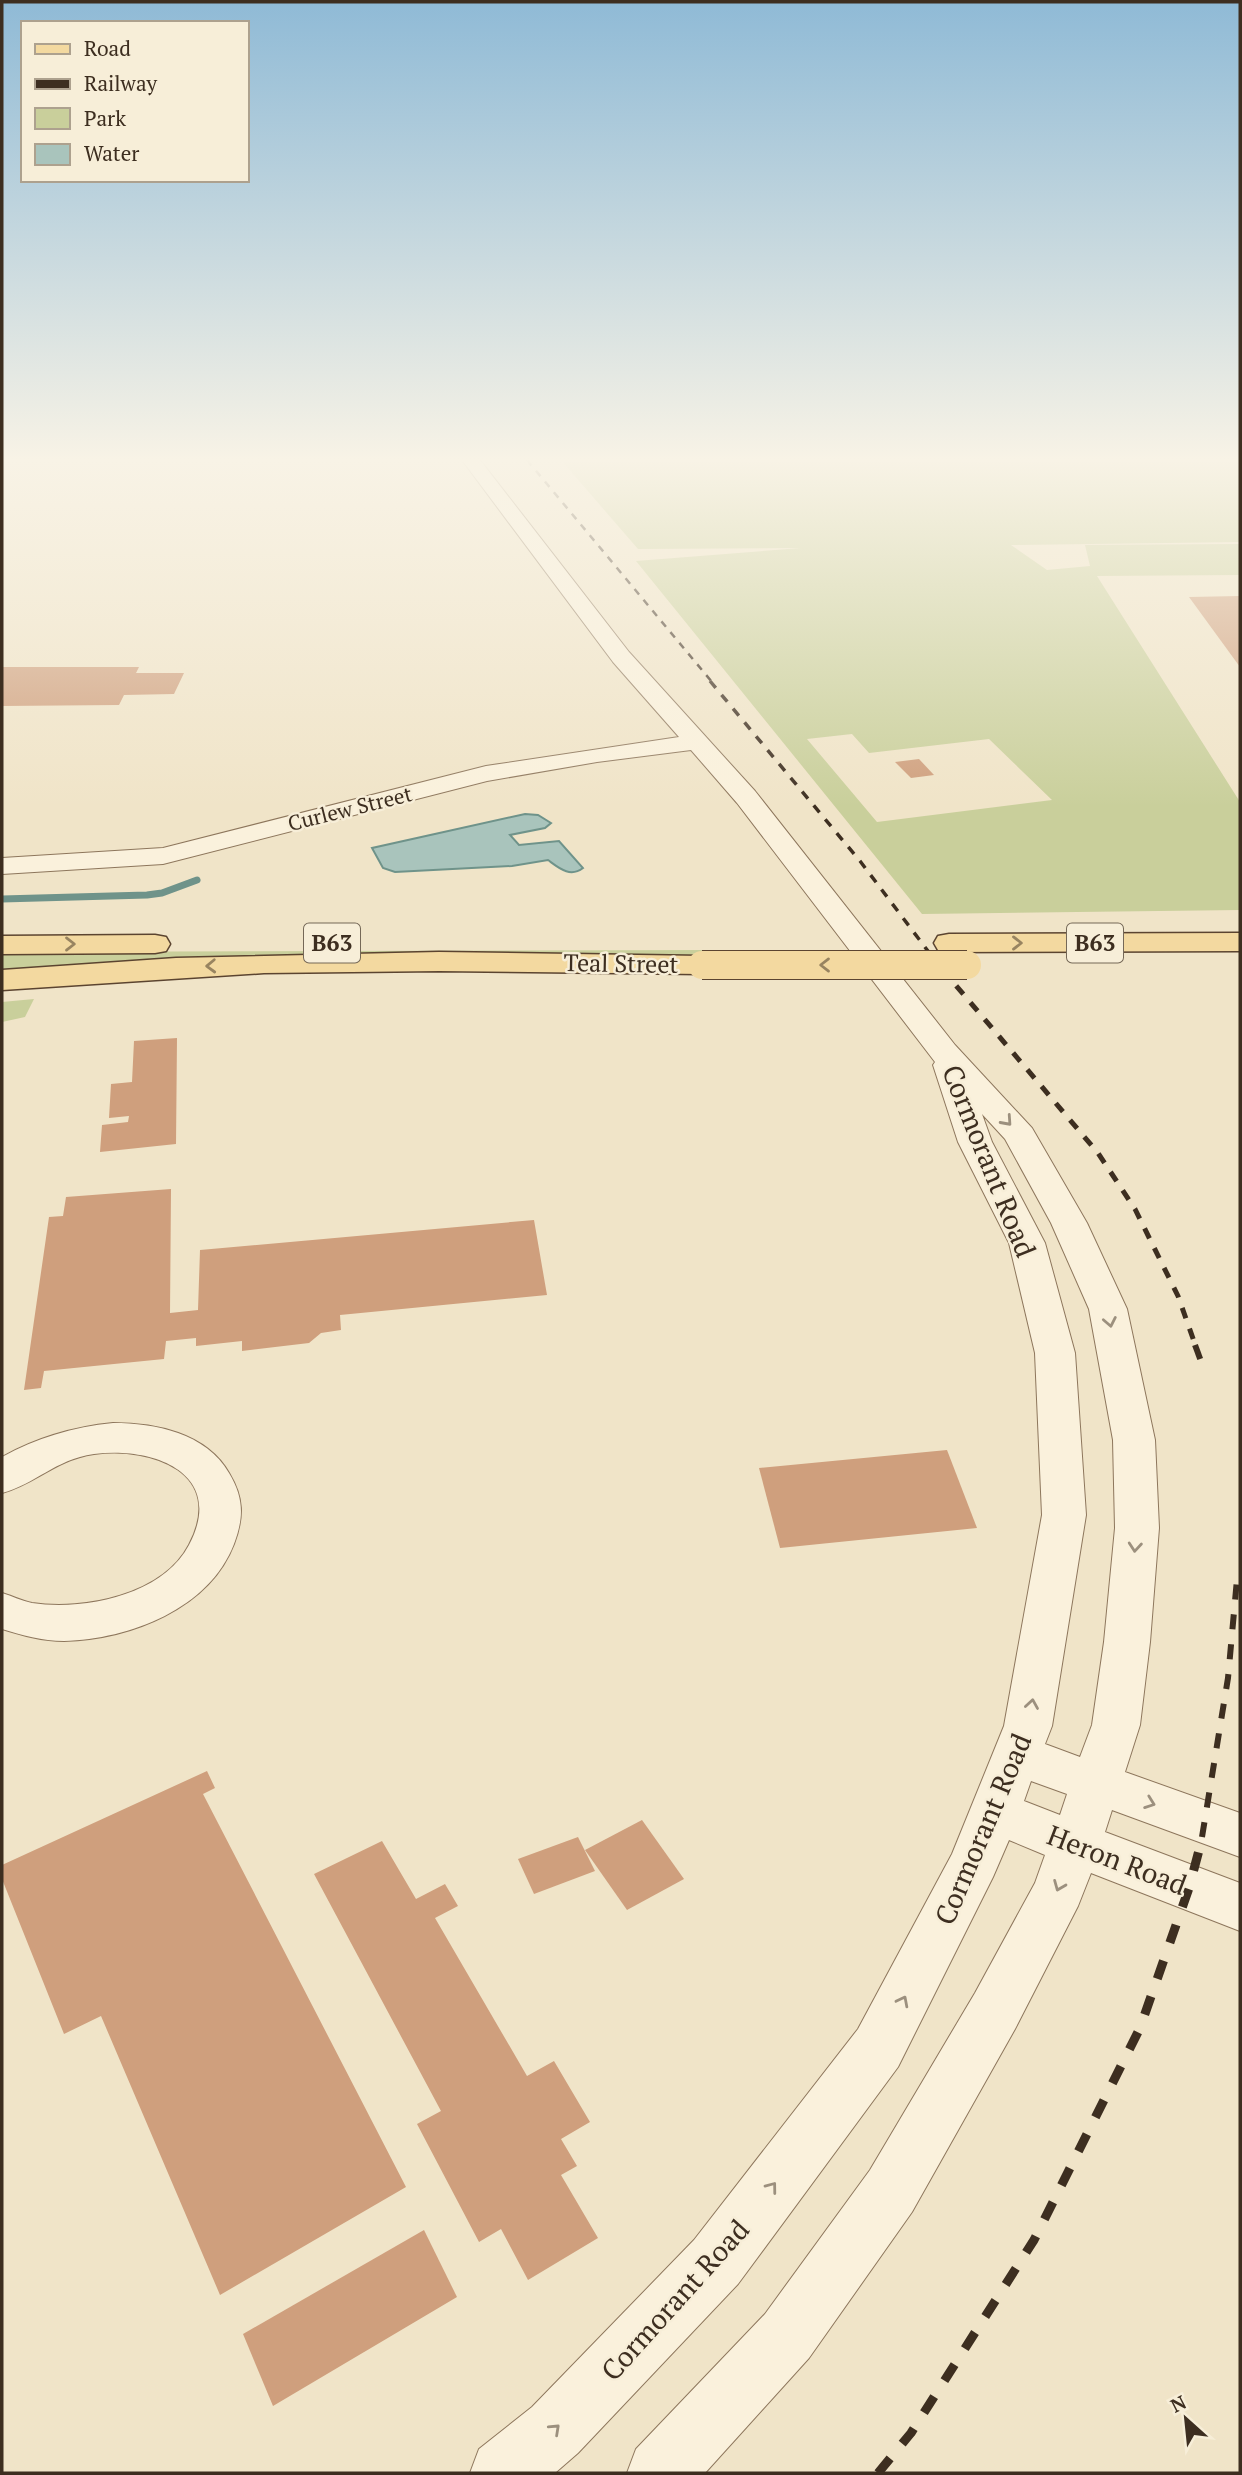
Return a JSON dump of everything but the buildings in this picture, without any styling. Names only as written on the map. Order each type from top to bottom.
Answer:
[{"type":"main road","name":"Teal Street","points":[[2,945],[698,954],[958,954],[1240,942]]},
{"type":"main road","name":"Teal Street","points":[[2,980],[90,972],[309,963],[698,954]]},
{"type":"main road","name":"Teal Street","points":[[958,954],[1240,966]]},
{"type":"street","name":"Cormorant Road","points":[[559,576],[621,657],[746,797],[944,1052],[1020,1135],[1069,1223],[1108,1309],[1133,1440],[1137,1528],[1127,1642],[1116,1725],[1059,1890],[995,2011],[891,2191],[787,2336],[660,2473]]},
{"type":"street","name":"Curlew Street","points":[[2,866],[163,856],[486,774],[597,755],[698,742]]},
{"type":"street","name":"Cormorant Road","points":[[503,2473],[555,2430],[716,2262],[878,2048],[975,1861],[1028,1726],[1064,1515],[1055,1353],[1027,1243],[975,1142],[944,1052]]},
{"type":"street","points":[[2,1478],[34,1457],[77,1442],[107,1438],[149,1440],[174,1448],[203,1468],[215,1486],[221,1507],[218,1531],[197,1567],[172,1589],[142,1607],[107,1619],[71,1624],[36,1622],[2,1611]]},
{"type":"street","points":[[1017,1755],[1240,1835]]},
{"type":"street","name":"Heron Road","points":[[994,1812],[1240,1907]]},
{"type":"green space","points":[[648,576],[1168,576],[1097,576],[1240,802],[1240,910],[922,914]],"holes":[[[852,734],[869,753],[989,739],[1052,800],[877,822],[807,739]]]},
{"type":"green space","points":[[710,950],[711,955],[240,956],[2,973],[2,952]]},
{"type":"green space","points":[[34,999],[25,1017],[2,1022],[2,1002]]},
{"type":"water","points":[[525,814],[538,815],[551,823],[545,828],[510,835],[519,845],[559,841],[583,868],[569,872],[548,860],[512,866],[395,872],[383,868],[372,848]]},
{"type":"waterway","points":[[2,899],[147,895],[162,893],[197,880]]},
{"type":"railway","points":[[623,576],[712,682]]},
{"type":"railway","points":[[710,681],[860,861],[943,971]]},
{"type":"railway","points":[[942,969],[1098,1153],[1135,1209],[1178,1296],[1196,1347]]},
{"type":"railway","points":[[1195,1345],[1205,1372]]},
{"type":"railway","points":[[1202,1837],[1228,1678],[1237,1579]]},
{"type":"railway","points":[[878,2473],[911,2433],[1034,2240],[1140,2028],[1189,1888],[1203,1835]]}]
